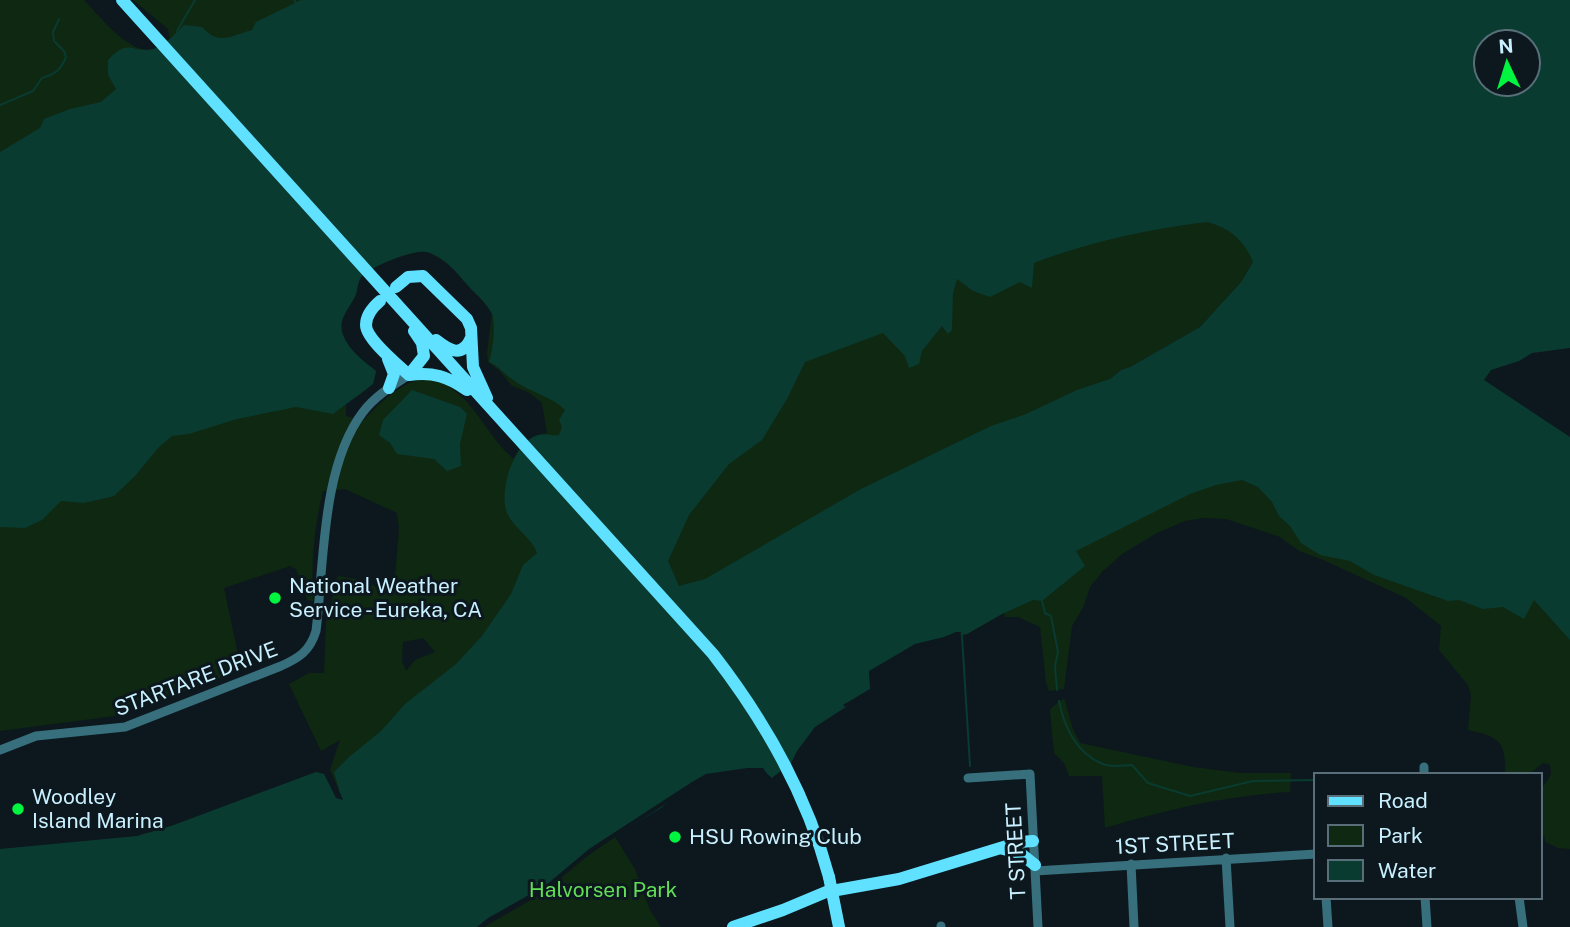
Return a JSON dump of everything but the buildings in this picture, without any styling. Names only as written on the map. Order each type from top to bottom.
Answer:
[{"type":"main road","points":[[122,0],[713,654],[754,710],[785,763],[807,813],[827,870],[839,927]]},
{"type":"main road","points":[[423,276],[429,280],[467,319],[471,328],[473,367],[493,411],[452,379],[431,373],[409,375],[368,332],[367,317],[408,277],[423,276]]},
{"type":"main road","points":[[389,295],[420,340],[424,352],[423,359],[409,375]]},
{"type":"main road","points":[[418,327],[455,351],[464,350],[471,338]]},
{"type":"main road","points":[[382,349],[394,370],[388,388]]},
{"type":"main road","points":[[733,927],[826,892],[899,879],[1020,842],[1033,841]]},
{"type":"main road","points":[[999,849],[1020,853],[1035,868]]},
{"type":"street","name":"STARTARE DRIVE","points":[[0,750],[36,737],[125,727],[281,666],[305,653],[316,632],[324,539],[342,454],[361,414],[388,388],[409,375]]},
{"type":"street","name":"T STREET","points":[[968,778],[1030,774],[1038,927]]},
{"type":"street","name":"1ST STREET","points":[[1035,868],[1314,853]]},
{"type":"street","points":[[1226,858],[1230,927]]},
{"type":"street","points":[[1131,864],[1134,927]]},
{"type":"street","points":[[1326,899],[1328,927]]},
{"type":"street","points":[[1425,899],[1427,927]]},
{"type":"street","points":[[1519,899],[1523,927]]},
{"type":"green space","points":[[0,0],[84,0],[127,42],[147,50],[158,47],[170,38],[168,29],[133,0],[356,0],[0,184]]},
{"type":"green space","points":[[1570,0],[1542,28],[1472,28],[1472,55],[1253,262],[1241,282],[1200,327],[1121,370],[1110,379],[690,598],[562,558],[341,797],[330,770],[340,740],[321,751],[289,684],[309,673],[324,673],[326,623],[338,576],[364,580],[383,591],[395,576],[399,529],[397,513],[345,489],[323,491],[314,546],[313,601],[307,600],[296,569],[290,566],[224,588],[240,664],[223,677],[115,716],[0,731],[0,440],[346,267]],"holes":[[[424,251],[453,269],[492,313],[488,362],[500,371],[512,386],[528,392],[542,403],[547,433],[527,442],[519,449],[514,459],[461,396],[446,385],[432,380],[419,380],[405,385],[363,421],[346,416],[346,404],[370,386],[376,371],[351,348],[341,326],[343,315],[356,295],[359,281],[365,274],[399,257]],[[423,638],[435,652],[415,660],[406,671],[402,661],[403,642]]]},
{"type":"green space","points":[[1373,391],[1387,398],[1395,393],[1411,408],[1442,424],[1497,475],[1570,576],[1570,849],[1558,848],[1545,842],[1543,836],[1542,788],[1550,775],[1549,764],[1543,763],[1530,773],[1505,773],[1504,755],[1499,742],[1487,735],[1468,730],[1471,696],[1468,685],[1439,650],[1441,626],[1406,598],[1299,551],[1280,537],[1226,519],[1185,521],[1157,533],[1122,554],[1103,571],[1090,587],[1083,608],[1072,626],[1064,689],[1049,691],[1040,627],[1018,617],[1005,617],[1004,613],[967,634],[960,636],[961,632],[956,632],[915,644],[869,671],[870,689],[811,728],[785,763],[770,737],[875,660],[1004,595],[1070,553],[1073,545],[1225,449],[1268,434],[1282,420],[1340,398]]},
{"type":"green space","points":[[1064,698],[1080,743],[1193,767],[1240,773],[1291,773],[1290,792],[1197,804],[1105,828],[1102,776],[1069,776],[1064,763],[1054,753],[1050,712],[1051,708]]},
{"type":"green space","name":"Halvorsen Park","points":[[615,837],[635,869],[650,910],[661,927],[484,927]]},
{"type":"water","points":[[301,0],[1570,0],[1570,348],[1532,353],[1519,361],[1491,370],[1484,380],[1570,437],[1570,640],[1534,600],[1524,619],[1503,607],[1483,609],[1459,600],[1448,601],[1374,575],[1350,561],[1320,555],[1301,543],[1258,487],[1242,480],[1190,494],[1076,551],[1085,566],[1042,601],[1033,600],[967,634],[915,645],[869,674],[872,690],[815,727],[791,763],[772,778],[765,772],[703,779],[591,850],[541,890],[480,927],[0,927],[0,846],[142,832],[319,770],[328,777],[341,797],[334,772],[381,731],[405,704],[456,664],[482,636],[511,594],[523,565],[537,553],[512,522],[506,510],[505,490],[514,459],[526,442],[540,435],[559,435],[562,427],[559,420],[565,410],[554,401],[516,382],[489,362],[494,331],[492,314],[451,267],[439,257],[426,252],[411,253],[392,260],[360,278],[355,296],[343,319],[343,335],[353,351],[376,371],[373,384],[333,414],[296,407],[172,436],[114,496],[84,503],[61,501],[42,520],[25,528],[0,527],[0,152],[40,128],[44,119],[70,109],[101,102],[116,89],[108,75],[108,60],[121,49],[157,48],[184,25],[202,27],[219,38],[252,30],[256,22]],"holes":[[[1207,222],[1223,228],[1245,247],[1253,262],[1241,282],[1200,327],[1121,370],[1110,379],[991,426],[861,489],[705,579],[679,586],[668,561],[689,515],[729,464],[762,440],[805,362],[883,333],[905,356],[909,368],[919,364],[922,351],[942,326],[948,334],[952,330],[953,293],[957,279],[973,291],[990,297],[1020,282],[1032,288],[1034,263],[1076,249],[1163,228]]]},
{"type":"water","points":[[412,390],[460,407],[467,414],[460,444],[461,466],[447,471],[434,459],[397,454],[390,443],[379,435],[383,420]]},
{"type":"pier","points":[[961,632],[960,638],[917,648],[873,673],[874,692],[845,707],[843,705],[870,689],[869,671],[915,644]]},
{"type":"pier","points":[[319,766],[331,774],[336,786],[331,772],[343,800],[336,798],[324,774],[316,772],[137,836],[0,849],[0,842],[141,829]]},
{"type":"pier","points":[[763,768],[770,778],[763,774],[750,773],[703,780],[597,848],[543,893],[484,927],[477,927],[545,886],[589,849],[692,782],[706,774]]},
{"type":"waterway","points":[[177,31],[195,0]]},
{"type":"waterway","points":[[0,105],[33,91],[42,78],[54,73],[62,65],[66,57],[54,41],[53,32],[59,19]]},
{"type":"waterway","points":[[1042,601],[1045,613],[1051,616],[1058,652],[1055,666],[1057,690]]},
{"type":"waterway","points":[[962,636],[970,766]]},
{"type":"waterway","points":[[1059,701],[1068,730],[1086,754],[1110,766],[1132,765],[1148,783],[1190,796],[1253,781],[1314,780]]},
{"type":"place","name":"National Weather Service - Eureka, CA","points":[[275,598]]},
{"type":"place","name":"Woodley Island Marina","points":[[18,809]]},
{"type":"place","name":"HSU Rowing Club","points":[[675,837]]}]
